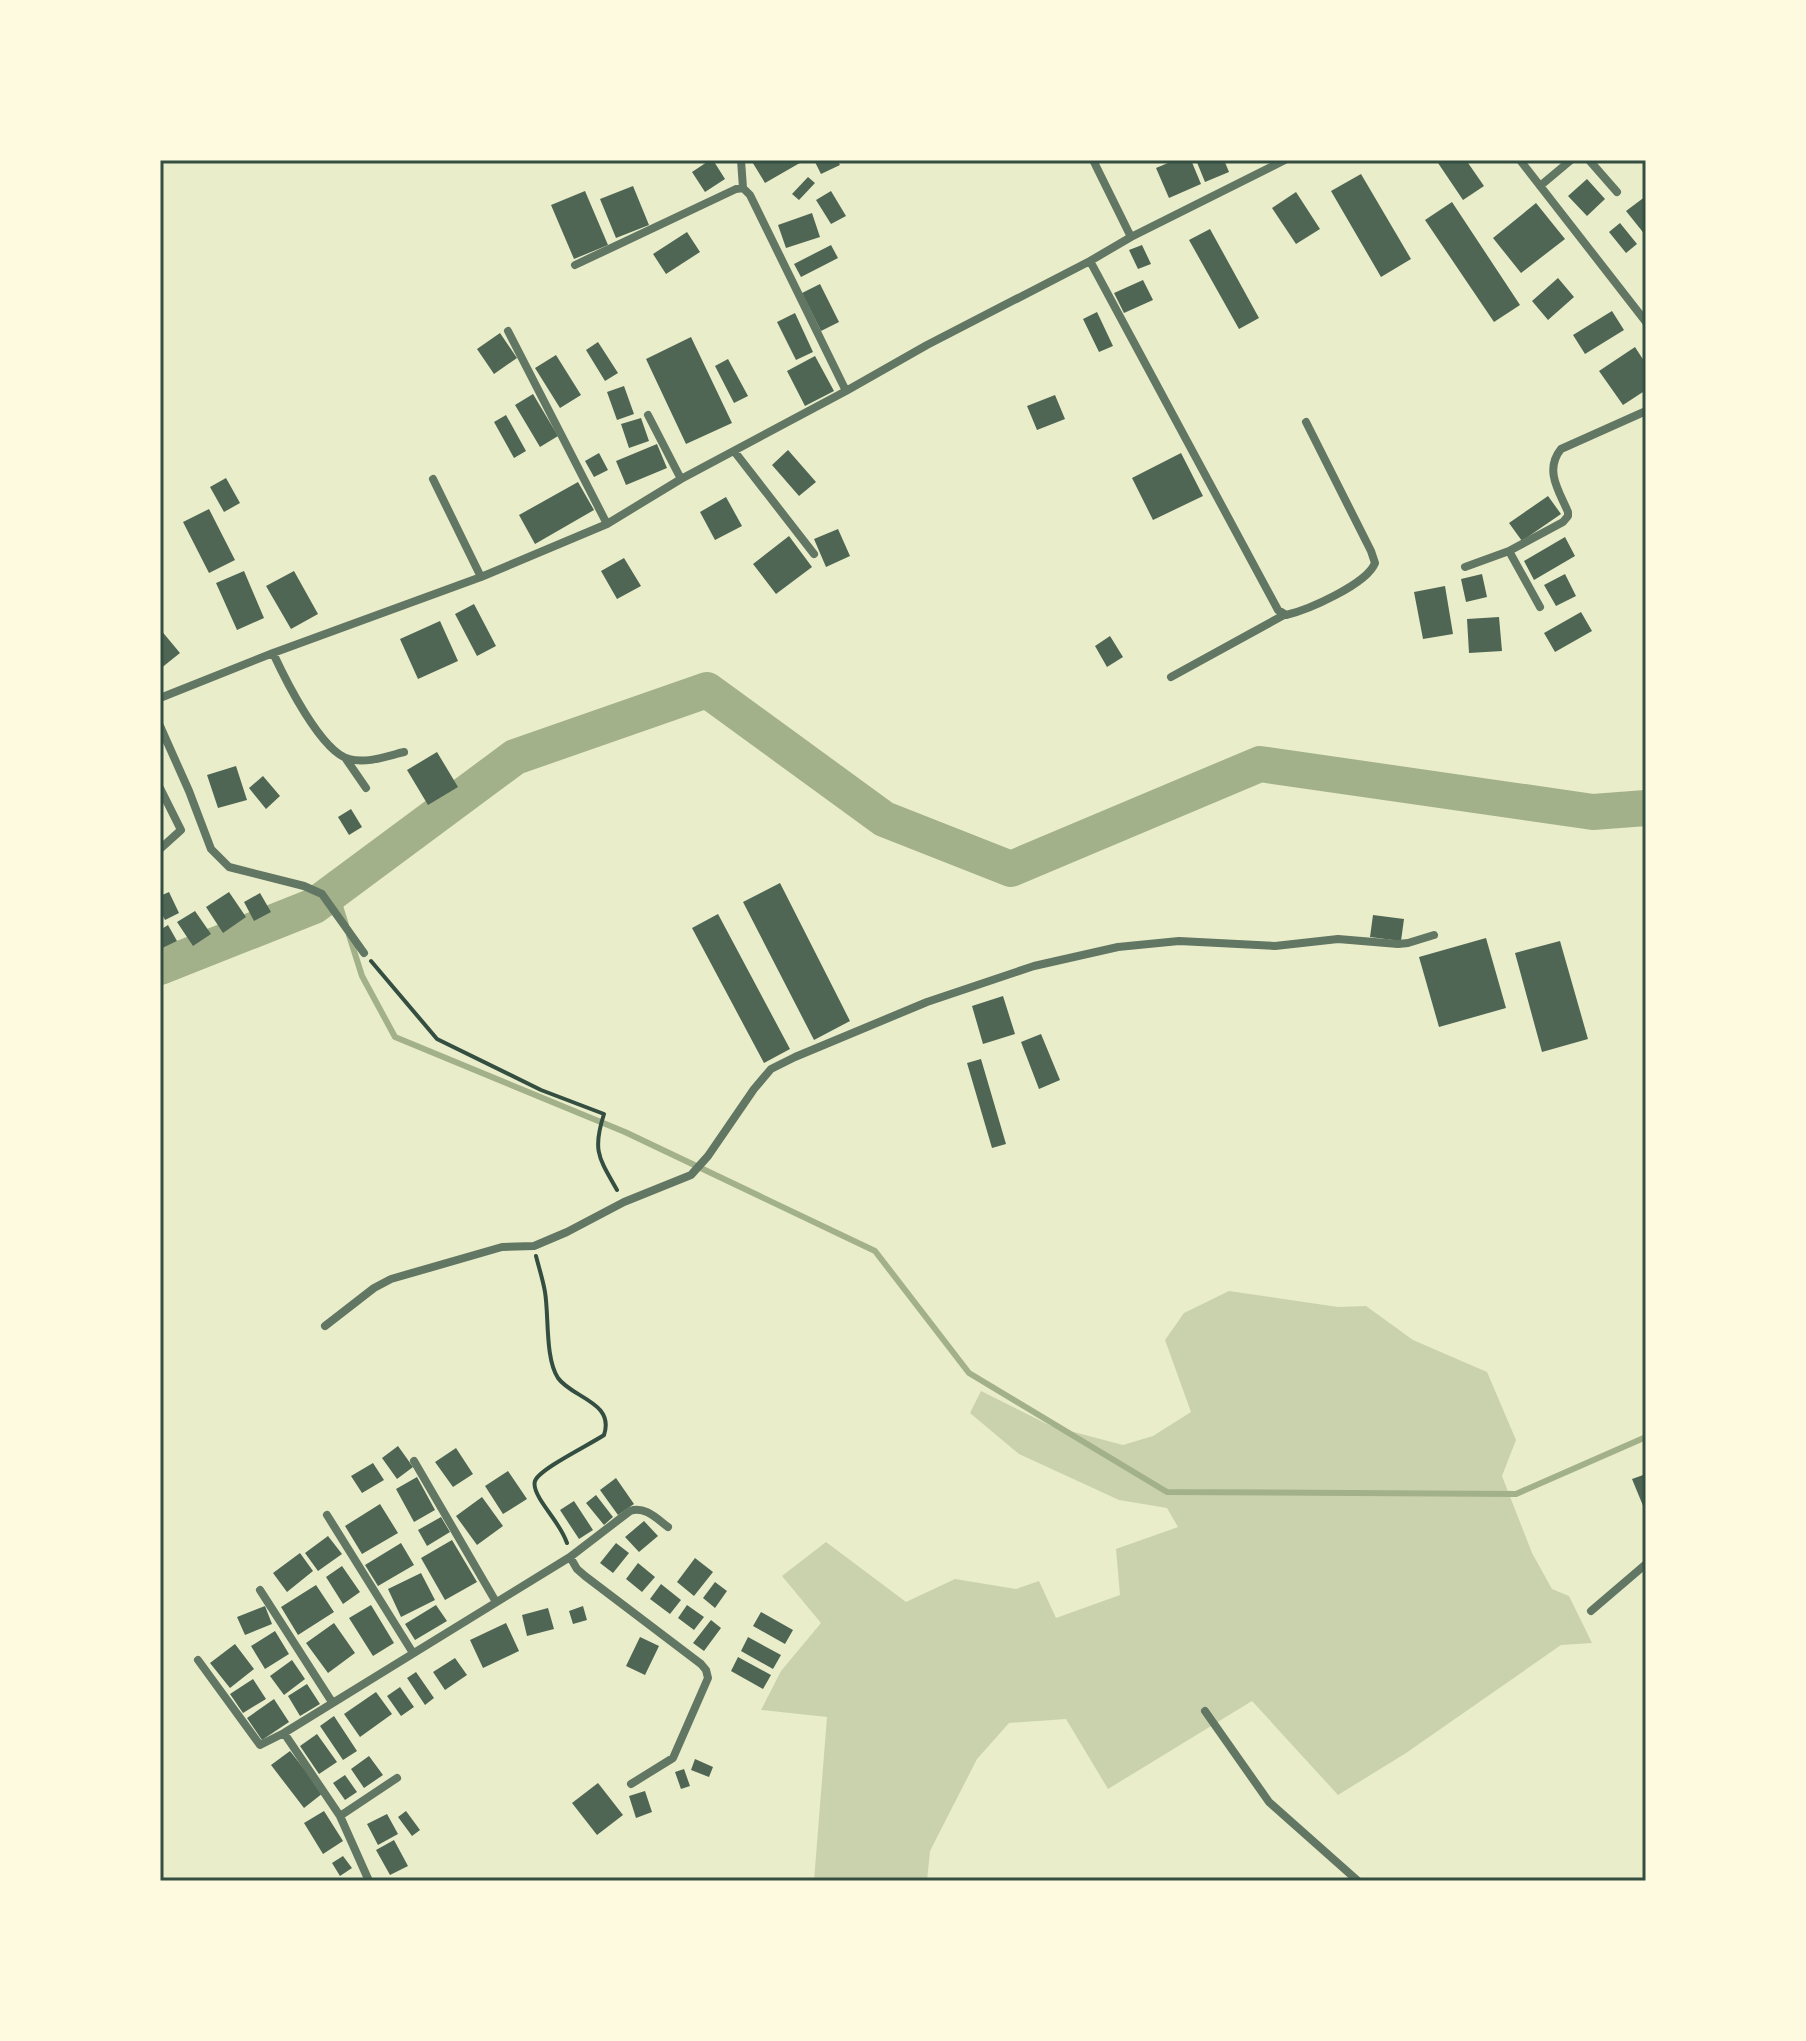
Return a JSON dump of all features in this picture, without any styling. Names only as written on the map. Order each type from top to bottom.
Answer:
[{"type":"street","points":[[741,160],[743,188],[750,195],[846,391]]},
{"type":"street","points":[[1093,160],[1131,237]]},
{"type":"street","points":[[160,698],[481,577],[607,524],[681,479],[927,345],[1285,160]]},
{"type":"street","points":[[1520,160],[1646,322]]},
{"type":"street","points":[[1540,186],[1571,160]]},
{"type":"street","points":[[1589,160],[1617,192]]},
{"type":"street","points":[[575,265],[743,188]]},
{"type":"street","points":[[1090,261],[1278,610],[1284,615]]},
{"type":"street","points":[[508,331],[607,524]]},
{"type":"street","points":[[1465,567],[1509,551],[1559,525],[1568,516],[1552,474],[1553,464],[1561,449],[1646,411]]},
{"type":"street","points":[[648,415],[681,479]]},
{"type":"street","points":[[1171,677],[1284,615],[1355,585],[1371,573],[1375,563],[1371,551],[1306,422]]},
{"type":"street","points":[[734,451],[814,554]]},
{"type":"street","points":[[433,479],[481,577]]},
{"type":"street","points":[[1509,551],[1540,607]]},
{"type":"street","points":[[273,653],[315,728],[345,758],[366,788]]},
{"type":"street","points":[[161,732],[217,857],[229,867],[304,886],[322,894],[364,953]]},
{"type":"street","points":[[345,758],[368,761],[404,752]]},
{"type":"street","points":[[160,788],[181,830],[160,849]]},
{"type":"street","points":[[325,1326],[374,1288],[391,1279],[502,1247],[534,1246],[624,1202],[691,1175],[771,1069],[927,1002],[1034,966],[1118,947],[1179,941],[1275,946],[1338,939],[1398,944],[1434,935]]},
{"type":"street","points":[[414,1461],[496,1602]]},
{"type":"street","points":[[198,1660],[260,1745],[570,1557],[630,1511],[645,1510],[668,1527]]},
{"type":"street","points":[[327,1515],[413,1653]]},
{"type":"street","points":[[570,1557],[585,1576],[706,1670],[708,1678],[673,1758],[631,1784]]},
{"type":"street","points":[[1591,1611],[1646,1564]]},
{"type":"street","points":[[260,1590],[332,1702]]},
{"type":"street","points":[[1205,1711],[1269,1802],[1358,1881]]},
{"type":"street","points":[[284,1733],[340,1816],[369,1881]]},
{"type":"street","points":[[340,1816],[397,1778]]},
{"type":"path","points":[[364,953],[437,1039],[541,1090],[604,1114],[597,1134],[598,1156],[624,1202]]},
{"type":"path","points":[[534,1246],[545,1293],[551,1357],[556,1373],[567,1387],[592,1401],[603,1415],[607,1427],[604,1435],[550,1467],[535,1482],[541,1501],[562,1530],[570,1557]]},
{"type":"green space","points":[[1229,1291],[1338,1307],[1366,1306],[1413,1340],[1487,1372],[1516,1440],[1502,1476],[1532,1553],[1552,1589],[1569,1596],[1592,1643],[1561,1645],[1406,1753],[1338,1795],[1252,1701],[1108,1789],[1066,1719],[1009,1723],[977,1759],[930,1851],[927,1881],[814,1881],[827,1717],[761,1710],[781,1671],[821,1623],[782,1576],[826,1542],[906,1602],[955,1579],[1016,1589],[1039,1581],[1056,1618],[1120,1595],[1116,1549],[1178,1527],[1167,1508],[1119,1500],[1019,1454],[970,1413],[981,1391],[1051,1426],[1123,1445],[1153,1436],[1191,1412],[1165,1340],[1184,1313]]},
{"type":"building","points":[[710,160],[725,179],[705,192],[692,172]]},
{"type":"building","points":[[751,160],[805,160],[765,183]]},
{"type":"building","points":[[814,160],[837,160],[840,165],[821,174]]},
{"type":"building","points":[[1175,160],[1191,160],[1201,184],[1169,198],[1156,168]]},
{"type":"building","points":[[1196,160],[1224,160],[1229,172],[1205,182]]},
{"type":"building","points":[[1436,160],[1466,160],[1484,186],[1463,200]]},
{"type":"building","points":[[1361,174],[1411,259],[1381,277],[1331,191]]},
{"type":"building","points":[[808,177],[815,183],[799,200],[792,194]]},
{"type":"building","points":[[1587,179],[1605,199],[1587,216],[1568,196]]},
{"type":"building","points":[[633,186],[649,225],[616,238],[600,199]]},
{"type":"building","points":[[585,191],[608,245],[574,259],[551,205]]},
{"type":"building","points":[[831,191],[846,216],[831,224],[816,200]]},
{"type":"building","points":[[1296,192],[1320,229],[1296,244],[1272,208]]},
{"type":"building","points":[[1646,196],[1646,236],[1626,211]]},
{"type":"building","points":[[1452,202],[1520,305],[1494,322],[1425,220]]},
{"type":"building","points":[[1536,203],[1565,239],[1521,273],[1493,238]]},
{"type":"building","points":[[812,213],[820,237],[786,248],[778,225]]},
{"type":"building","points":[[1620,223],[1637,244],[1626,253],[1609,232]]},
{"type":"building","points":[[1210,229],[1259,318],[1239,329],[1189,240]]},
{"type":"building","points":[[687,232],[700,252],[666,274],[653,254]]},
{"type":"building","points":[[831,245],[838,258],[801,277],[794,264]]},
{"type":"building","points":[[1142,245],[1151,264],[1138,269],[1129,250]]},
{"type":"building","points":[[1558,278],[1574,297],[1548,320],[1532,301]]},
{"type":"building","points":[[1143,280],[1153,300],[1124,313],[1114,293]]},
{"type":"building","points":[[820,284],[839,322],[821,331],[802,293]]},
{"type":"building","points":[[1612,311],[1624,330],[1585,354],[1573,335]]},
{"type":"building","points":[[1097,312],[1113,346],[1099,352],[1083,319]]},
{"type":"building","points":[[795,313],[813,352],[796,360],[777,322]]},
{"type":"building","points":[[500,333],[517,358],[494,374],[477,349]]},
{"type":"building","points":[[691,337],[732,423],[686,444],[646,359]]},
{"type":"building","points":[[598,342],[618,373],[605,381],[586,350]]},
{"type":"building","points":[[1635,347],[1646,364],[1646,390],[1623,405],[1599,371]]},
{"type":"building","points":[[556,355],[581,395],[560,408],[535,368]]},
{"type":"building","points":[[815,356],[834,391],[805,406],[787,371]]},
{"type":"building","points":[[728,359],[748,396],[734,403],[715,366]]},
{"type":"building","points":[[624,386],[634,414],[617,420],[607,392]]},
{"type":"building","points":[[533,394],[558,436],[540,447],[515,405]]},
{"type":"building","points":[[1055,395],[1065,419],[1037,430],[1027,406]]},
{"type":"building","points":[[506,415],[526,451],[514,458],[494,422]]},
{"type":"building","points":[[641,418],[649,441],[629,448],[621,424]]},
{"type":"building","points":[[657,444],[667,468],[626,485],[616,461]]},
{"type":"building","points":[[788,450],[816,482],[799,496],[772,465]]},
{"type":"building","points":[[599,453],[608,470],[594,477],[585,461]]},
{"type":"building","points":[[1181,453],[1203,496],[1153,520],[1132,478]]},
{"type":"building","points":[[226,478],[240,503],[224,512],[210,487]]},
{"type":"building","points":[[578,482],[594,510],[535,544],[519,515]]},
{"type":"building","points":[[1548,496],[1561,514],[1522,541],[1509,523]]},
{"type":"building","points":[[726,497],[742,526],[715,540],[700,512]]},
{"type":"building","points":[[209,509],[235,560],[209,573],[183,522]]},
{"type":"building","points":[[838,529],[850,556],[826,567],[814,539]]},
{"type":"building","points":[[789,536],[812,567],[776,594],[753,564]]},
{"type":"building","points":[[1565,537],[1575,556],[1534,580],[1524,561]]},
{"type":"building","points":[[624,558],[641,586],[617,599],[601,571]]},
{"type":"building","points":[[244,571],[264,618],[237,630],[216,583]]},
{"type":"building","points":[[294,571],[318,614],[291,629],[266,586]]},
{"type":"building","points":[[1482,574],[1487,597],[1466,602],[1461,579]]},
{"type":"building","points":[[1565,574],[1576,596],[1556,606],[1544,585]]},
{"type":"building","points":[[1445,586],[1453,634],[1423,639],[1414,592]]},
{"type":"building","points":[[474,604],[496,646],[477,656],[455,614]]},
{"type":"building","points":[[1581,612],[1592,631],[1555,652],[1544,633]]},
{"type":"building","points":[[1499,617],[1502,651],[1469,653],[1467,619]]},
{"type":"building","points":[[440,621],[458,661],[418,679],[400,639]]},
{"type":"building","points":[[160,629],[180,653],[160,669]]},
{"type":"building","points":[[1110,636],[1123,657],[1107,667],[1095,646]]},
{"type":"building","points":[[437,752],[458,787],[428,805],[407,770]]},
{"type":"building","points":[[236,766],[247,800],[218,808],[207,775]]},
{"type":"building","points":[[263,776],[280,796],[266,809],[249,788]]},
{"type":"building","points":[[351,809],[362,827],[349,835],[338,817]]},
{"type":"building","points":[[780,883],[850,1021],[814,1040],[743,902]]},
{"type":"building","points":[[169,892],[179,913],[165,920],[160,910],[160,896]]},
{"type":"building","points":[[229,892],[246,917],[223,933],[206,907]]},
{"type":"building","points":[[260,893],[271,912],[254,921],[244,902]]},
{"type":"building","points":[[195,911],[211,934],[193,946],[177,922]]},
{"type":"building","points":[[718,914],[790,1049],[764,1063],[692,928]]},
{"type":"building","points":[[1373,915],[1404,919],[1401,941],[1370,937]]},
{"type":"building","points":[[168,925],[177,941],[160,949],[160,930]]},
{"type":"building","points":[[1486,938],[1506,1008],[1439,1027],[1419,957]]},
{"type":"building","points":[[1560,941],[1588,1039],[1542,1052],[1515,953]]},
{"type":"building","points":[[1003,996],[1015,1034],[983,1044],[972,1006]]},
{"type":"building","points":[[1041,1034],[1060,1080],[1039,1089],[1021,1042]]},
{"type":"building","points":[[981,1059],[1006,1144],[992,1148],[967,1063]]},
{"type":"building","points":[[398,1446],[413,1467],[397,1479],[382,1458]]},
{"type":"building","points":[[456,1448],[473,1474],[453,1487],[435,1462]]},
{"type":"building","points":[[373,1463],[384,1480],[362,1493],[351,1476]]},
{"type":"building","points":[[508,1471],[527,1499],[503,1514],[485,1486]]},
{"type":"building","points":[[1646,1474],[1646,1513],[1632,1479]]},
{"type":"building","points":[[417,1477],[435,1510],[414,1522],[396,1489]]},
{"type":"building","points":[[616,1478],[634,1504],[618,1515],[600,1490]]},
{"type":"building","points":[[596,1495],[613,1517],[604,1525],[586,1503]]},
{"type":"building","points":[[482,1497],[503,1526],[477,1545],[456,1516]]},
{"type":"building","points":[[574,1501],[593,1530],[579,1539],[560,1510]]},
{"type":"building","points":[[380,1504],[398,1533],[362,1554],[345,1526]]},
{"type":"building","points":[[441,1517],[450,1532],[427,1546],[418,1530]]},
{"type":"building","points":[[644,1521],[658,1536],[639,1552],[625,1537]]},
{"type":"building","points":[[328,1536],[342,1554],[318,1571],[305,1553]]},
{"type":"building","points":[[452,1540],[477,1582],[445,1600],[421,1558]]},
{"type":"building","points":[[401,1543],[414,1565],[378,1586],[365,1565]]},
{"type":"building","points":[[616,1543],[629,1553],[613,1573],[600,1563]]},
{"type":"building","points":[[300,1553],[313,1571],[287,1592],[273,1573]]},
{"type":"building","points":[[695,1558],[713,1572],[694,1596],[677,1582]]},
{"type":"building","points":[[638,1563],[655,1577],[642,1592],[626,1579]]},
{"type":"building","points":[[342,1566],[360,1592],[343,1604],[326,1577]]},
{"type":"building","points":[[421,1573],[435,1600],[401,1617],[388,1589]]},
{"type":"building","points":[[715,1582],[727,1591],[715,1608],[703,1598]]},
{"type":"building","points":[[661,1584],[681,1600],[670,1614],[650,1599]]},
{"type":"building","points":[[316,1585],[334,1612],[298,1635],[281,1607]]},
{"type":"building","points":[[371,1605],[394,1643],[373,1656],[349,1618]]},
{"type":"building","points":[[436,1605],[447,1621],[415,1640],[405,1624]]},
{"type":"building","points":[[687,1605],[704,1617],[694,1630],[678,1618]]},
{"type":"building","points":[[265,1606],[272,1624],[245,1635],[237,1617]]},
{"type":"building","points":[[583,1606],[587,1620],[573,1624],[569,1611]]},
{"type":"building","points":[[548,1608],[554,1629],[527,1636],[522,1615]]},
{"type":"building","points":[[761,1612],[793,1630],[785,1644],[753,1626]]},
{"type":"building","points":[[711,1620],[721,1628],[704,1651],[693,1643]]},
{"type":"building","points":[[334,1623],[355,1653],[328,1673],[306,1643]]},
{"type":"building","points":[[506,1623],[519,1651],[483,1668],[470,1640]]},
{"type":"building","points":[[275,1631],[289,1654],[265,1669],[251,1646]]},
{"type":"building","points":[[640,1637],[659,1646],[645,1675],[626,1666]]},
{"type":"building","points":[[748,1637],[781,1655],[773,1669],[741,1651]]},
{"type":"building","points":[[235,1644],[254,1669],[230,1688],[210,1663]]},
{"type":"building","points":[[738,1657],[771,1675],[763,1689],[731,1671]]},
{"type":"building","points":[[455,1658],[467,1675],[445,1690],[433,1672]]},
{"type":"building","points":[[292,1660],[305,1679],[284,1695],[270,1676]]},
{"type":"building","points":[[416,1672],[434,1698],[425,1705],[407,1678]]},
{"type":"building","points":[[253,1679],[266,1699],[243,1713],[230,1694]]},
{"type":"building","points":[[307,1684],[320,1704],[300,1716],[288,1696]]},
{"type":"building","points":[[400,1687],[414,1707],[401,1716],[387,1696]]},
{"type":"building","points":[[376,1692],[392,1714],[360,1737],[344,1714]]},
{"type":"building","points":[[274,1699],[289,1722],[262,1740],[247,1718]]},
{"type":"building","points":[[334,1716],[357,1751],[343,1760],[320,1726]]},
{"type":"building","points":[[317,1734],[337,1762],[319,1774],[300,1746]]},
{"type":"building","points":[[290,1751],[323,1793],[304,1808],[271,1765]]},
{"type":"building","points":[[369,1756],[383,1775],[364,1788],[351,1769]]},
{"type":"building","points":[[695,1759],[713,1767],[709,1777],[691,1770]]},
{"type":"building","points":[[684,1769],[690,1786],[681,1789],[675,1772]]},
{"type":"building","points":[[345,1775],[357,1792],[345,1800],[333,1783]]},
{"type":"building","points":[[598,1783],[623,1815],[597,1835],[572,1803]]},
{"type":"building","points":[[645,1791],[652,1812],[636,1818],[629,1796]]},
{"type":"building","points":[[324,1811],[343,1841],[323,1854],[304,1823]]},
{"type":"building","points":[[406,1811],[420,1830],[412,1836],[398,1817]]},
{"type":"building","points":[[387,1814],[398,1834],[378,1845],[367,1824]]},
{"type":"building","points":[[394,1840],[408,1866],[390,1875],[376,1850]]},
{"type":"building","points":[[343,1856],[352,1868],[340,1876],[332,1863]]},
{"type":"waterway","points":[[160,967],[314,906],[515,757],[707,690],[884,819],[1011,869],[1260,764],[1593,812],[1646,808]]},
{"type":"waterway","points":[[335,890],[346,925]]},
{"type":"waterway","points":[[349,935],[362,976],[395,1037],[625,1132],[875,1251],[969,1373],[1167,1492],[1516,1494],[1646,1437]]}]
